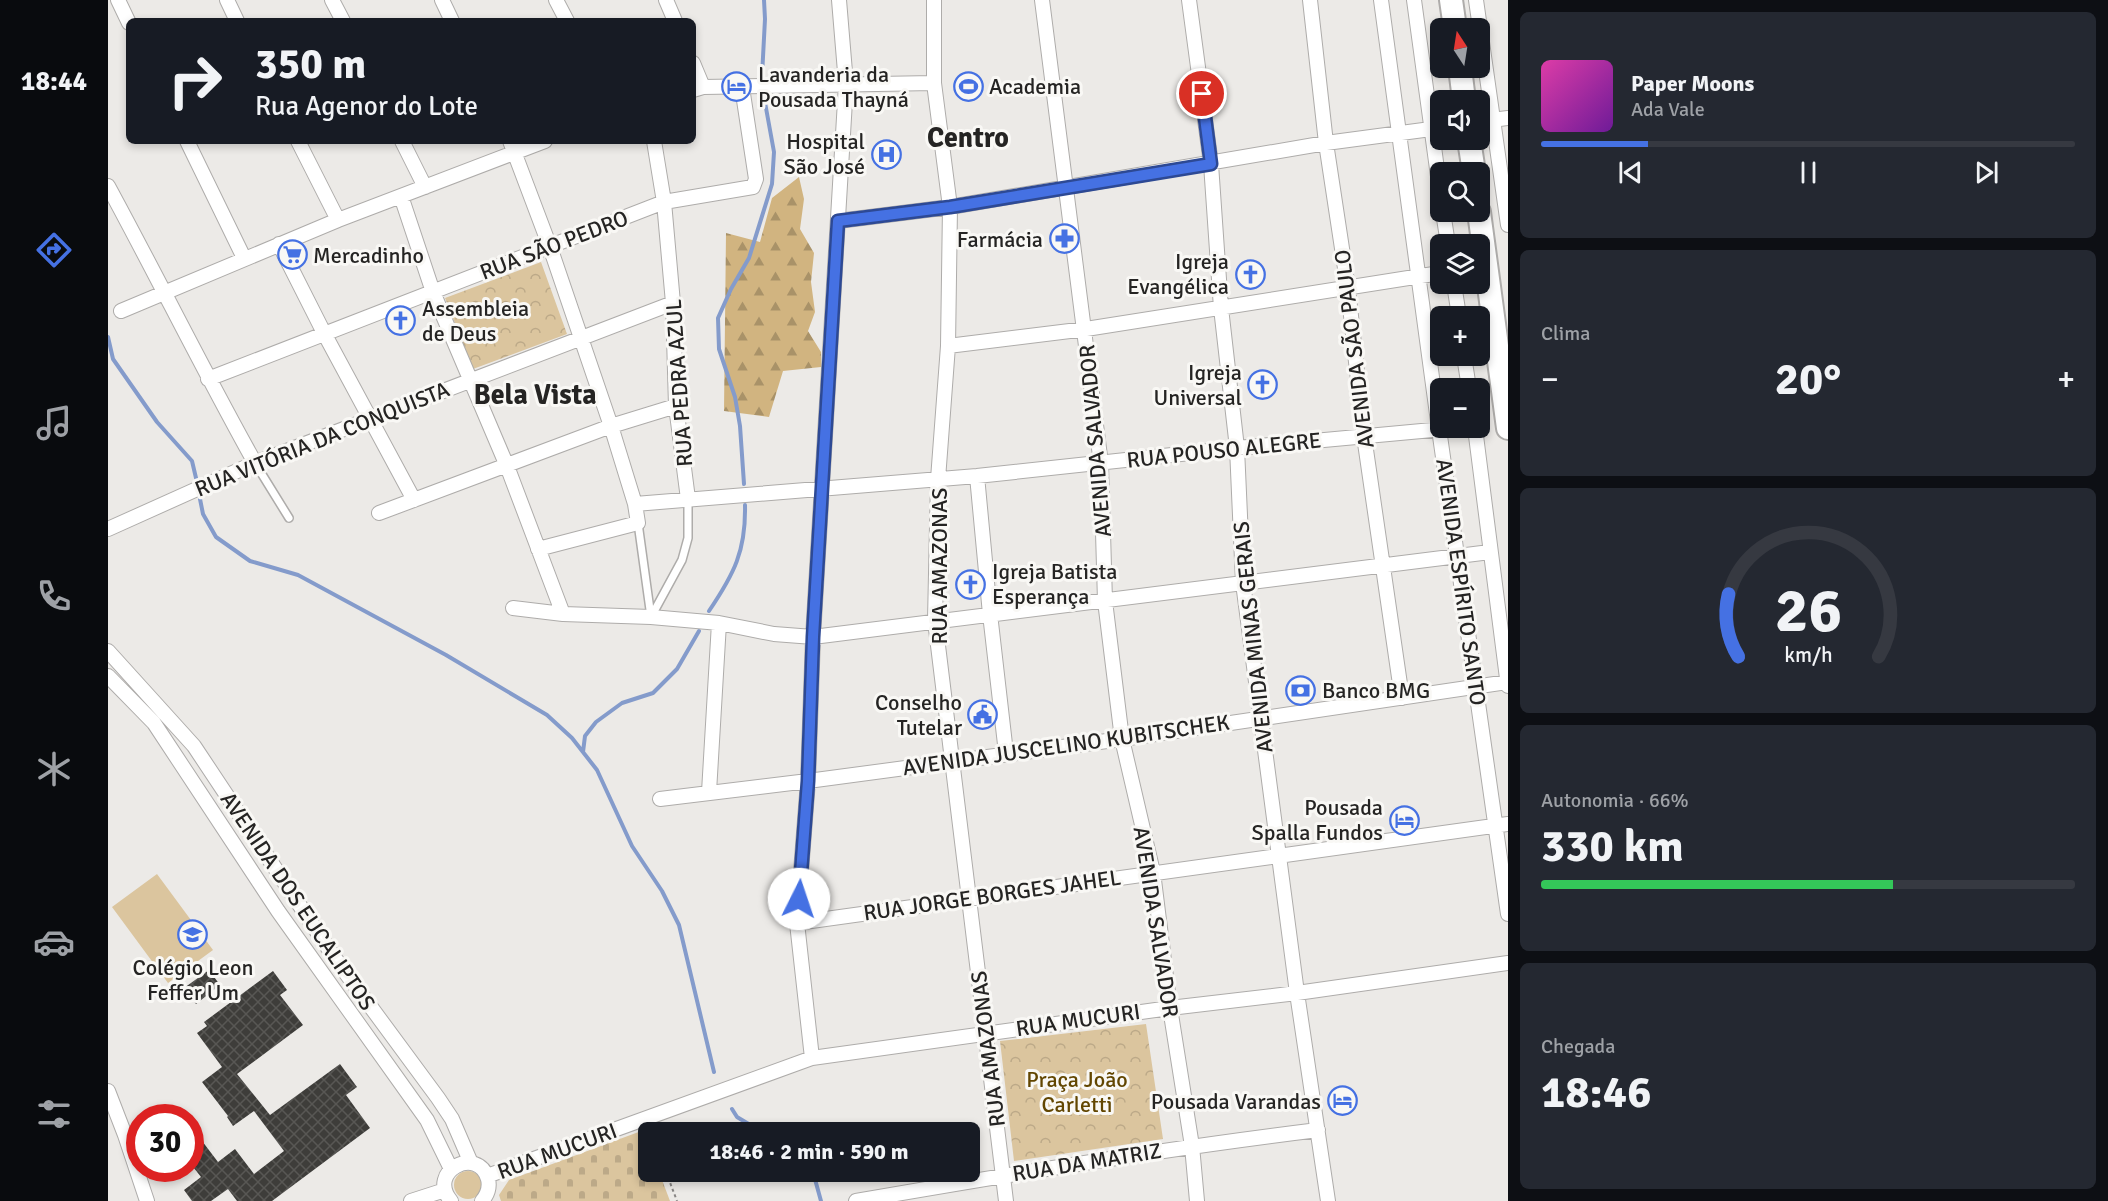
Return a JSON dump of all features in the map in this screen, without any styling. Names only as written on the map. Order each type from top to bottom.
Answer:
[{"type":"highway","points":[[1451,0],[1454,18]]},
{"type":"highway","points":[[1480,222],[1508,428]]},
{"type":"street","points":[[118,0],[127,18]]},
{"type":"street","points":[[227,0],[236,18]]},
{"type":"street","points":[[332,0],[341,18]]},
{"type":"street","points":[[442,0],[451,18]]},
{"type":"street","points":[[556,0],[565,18]]},
{"type":"street","points":[[666,0],[674,18]]},
{"type":"street","points":[[813,1058],[797,923],[808,781],[813,637],[846,84],[839,0]]},
{"type":"street","name":"RUA AMAZONAS","points":[[934,0],[934,83],[950,207],[948,346],[938,479],[934,621],[987,1033],[1006,1201]]},
{"type":"street","name":"AVENIDA SALVADOR","points":[[1042,0],[1065,189],[1086,329],[1101,464],[1105,601],[1122,738],[1153,872],[1170,1008],[1192,1146],[1197,1201]]},
{"type":"street","name":"AVENIDA MINAS GERAIS","points":[[1189,0],[1211,164],[1221,308],[1237,447],[1243,583],[1297,993],[1328,1201]]},
{"type":"street","name":"AVENIDA SÃO PAULO","points":[[1310,0],[1326,143],[1348,288],[1364,436],[1402,698]]},
{"type":"street","name":"AVENIDA ESPÍRITO SANTO","points":[[1381,0],[1432,378]]},
{"type":"street","points":[[1414,0],[1430,121]]},
{"type":"street","points":[[1476,0],[1508,225]]},
{"type":"street","points":[[698,89],[934,83]]},
{"type":"street","name":"RUA SÃO PEDRO","points":[[208,379],[664,202],[753,187],[756,179],[742,87]]},
{"type":"street","points":[[1492,120],[1508,118]]},
{"type":"street","points":[[838,221],[950,207],[1326,143],[1430,129]]},
{"type":"street","points":[[188,144],[244,258]]},
{"type":"street","points":[[300,144],[338,220]]},
{"type":"street","points":[[404,144],[425,187]]},
{"type":"street","points":[[121,311],[244,258],[425,187],[513,147],[529,144]]},
{"type":"street","name":"RUA PEDRA AZUL","points":[[654,144],[664,202],[673,303],[676,406],[688,499]]},
{"type":"street","points":[[513,147],[611,426],[635,504],[638,524],[538,549]]},
{"type":"street","points":[[108,186],[165,292],[208,379],[255,463]]},
{"type":"street","points":[[401,196],[433,292],[507,466],[563,614]]},
{"type":"street","points":[[279,244],[414,500]]},
{"type":"street","points":[[948,346],[1086,329],[1430,275]]},
{"type":"street","name":"RUA VITÓRIA DA CONQUISTA","points":[[108,529],[255,463],[673,303]]},
{"type":"street","points":[[379,513],[611,426],[676,406]]},
{"type":"street","name":"RUA POUSO ALEGRE","points":[[635,504],[977,476],[1101,464],[1237,447],[1430,430]]},
{"type":"street","name":"AVENIDA ESPÍRITO SANTO","points":[[1440,438],[1476,687],[1502,825],[1508,914]]},
{"type":"street","name":"AVENIDA ESPÍRITO SANTO","points":[[1475,438],[1508,684]]},
{"type":"street","points":[[977,476],[1006,753]]},
{"type":"street","points":[[513,608],[563,614],[651,616],[719,623],[774,634],[813,637],[1490,552]]},
{"type":"street","points":[[709,792],[719,623]]},
{"type":"street","name":"AVENIDA DOS EUCALIPTOS","points":[[108,651],[194,746],[334,957],[438,1098],[455,1127],[471,1163]]},
{"type":"street","name":"AVENIDA DOS EUCALIPTOS","points":[[108,676],[154,723],[285,921],[427,1120],[439,1140],[451,1169]]},
{"type":"street","name":"AVENIDA JUSCELINO KUBITSCHEK","points":[[660,799],[808,781],[1508,684]]},
{"type":"street","name":"RUA JORGE BORGES JAHEL","points":[[797,923],[1502,825]]},
{"type":"street","name":"RUA MUCURI","points":[[487,1176],[813,1058],[1508,963]]},
{"type":"street","points":[[108,1091],[147,1201]]},
{"type":"street","name":"RUA DA MATRIZ","points":[[856,1201],[1003,1175],[1192,1146],[1318,1130]]},
{"type":"street","points":[[411,1201],[448,1195],[447,1175],[451,1169],[457,1165],[471,1163],[478,1166],[487,1176],[488,1191],[482,1201]]},
{"type":"lane","points":[[255,463],[289,518]]},
{"type":"lane","name":"RUA PEDRA AZUL","points":[[651,616],[682,560],[688,538],[688,499]]},
{"type":"lane","points":[[638,524],[651,616]]},
{"type":"path","points":[[670,1182],[677,1201]]},
{"type":"green space","points":[[799,177],[804,199],[800,229],[814,253],[811,282],[815,312],[808,331],[821,352],[821,367],[783,371],[769,417],[724,411],[726,233],[760,242],[772,198]]},
{"type":"green space","points":[[541,262],[567,334],[473,369],[445,298]]},
{"type":"green space","points":[[157,874],[213,950],[168,983],[112,907]]},
{"type":"green space","name":"Praça João Carletti","points":[[1146,1024],[1163,1139],[1014,1161],[1000,1041]]},
{"type":"green space","points":[[638,1132],[638,1182],[663,1182],[670,1201],[501,1201],[499,1195],[509,1180]]},
{"type":"green space","points":[[468,1171],[478,1175],[482,1185],[478,1195],[468,1199],[458,1195],[454,1185],[458,1175]]},
{"type":"building","points":[[209,970],[220,985],[196,1004],[184,988]]},
{"type":"building","points":[[273,971],[287,990],[280,995],[303,1025],[237,1074],[270,1115],[340,1064],[357,1087],[346,1095],[370,1128],[272,1201],[237,1201],[228,1189],[211,1201],[192,1201],[184,1190],[194,1182],[204,1182],[204,1144],[218,1162],[235,1149],[254,1174],[284,1151],[254,1111],[233,1126],[202,1082],[222,1067],[197,1033],[207,1026],[204,1022]]},
{"type":"waterway","points":[[762,76],[764,0]]},
{"type":"waterway","points":[[744,484],[740,426],[735,397],[719,349],[718,318],[749,258],[772,184],[774,152],[764,97]]},
{"type":"waterway","points":[[108,337],[113,359],[157,422],[192,461],[196,478]]},
{"type":"waterway","points":[[200,499],[203,514],[216,537],[250,561],[298,575],[446,655],[547,715],[572,738],[597,770],[632,846],[662,891],[679,925],[714,1072]]},
{"type":"waterway","points":[[709,611],[737,561],[743,536],[745,505]]},
{"type":"waterway","points":[[583,752],[585,736],[596,722],[622,703],[653,693],[677,669],[699,631]]},
{"type":"waterway","points":[[732,1109],[737,1117],[745,1122]]},
{"type":"waterway","points":[[816,1182],[821,1201]]},
{"type":"place","name":"Academia","points":[[968,86]]},
{"type":"place","name":"Lavanderia da Pousada Thayná","points":[[737,87]]},
{"type":"place","name":"Hospital São José","points":[[886,154]]},
{"type":"place","name":"Farmácia","points":[[1064,239]]},
{"type":"place","name":"Mercadinho","points":[[292,255]]},
{"type":"place","name":"Igreja Evangélica","points":[[1250,274]]},
{"type":"place","name":"Assembleia de Deus","points":[[401,321]]},
{"type":"place","name":"Igreja Universal","points":[[1263,385]]},
{"type":"place","name":"Igreja Batista Esperança","points":[[971,584]]},
{"type":"place","name":"Banco BMG","points":[[1301,690]]},
{"type":"place","name":"Conselho Tutelar","points":[[983,715]]},
{"type":"place","name":"Pousada Spalla Fundos","points":[[1404,820]]},
{"type":"place","name":"Colégio Leon Feffer Um","points":[[193,935]]},
{"type":"place","name":"Pousada Varandas","points":[[1342,1101]]},
{"type":"district","name":"Centro","points":[[968,138]]},
{"type":"district","name":"Bela Vista","points":[[535,395]]},
{"type":"route","points":[[799,899],[808,781],[813,637],[838,221],[950,207],[1211,164],[1202,94]]}]
